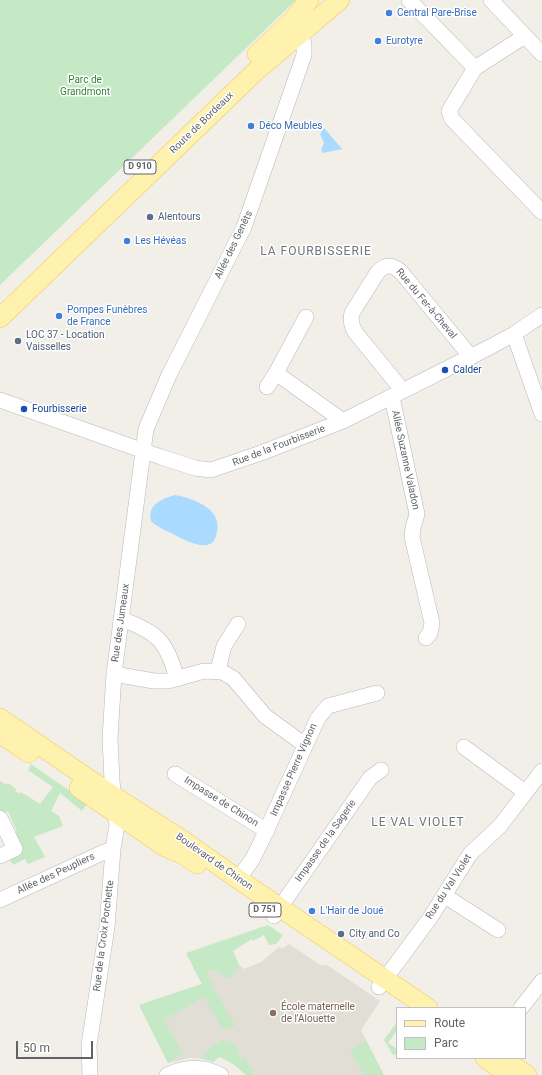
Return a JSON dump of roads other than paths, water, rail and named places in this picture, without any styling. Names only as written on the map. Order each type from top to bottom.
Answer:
[{"type":"main road","name":"Route de Bordeaux","points":[[0,303],[292,21],[309,0]]},
{"type":"main road","name":"Route de Bordeaux","points":[[0,318],[245,82],[340,0]]},
{"type":"main road","name":"Boulevard de Chinon","points":[[0,718],[116,806],[165,847],[182,854],[277,912],[382,983],[426,1007]]},
{"type":"main road","name":"Boulevard de Chinon","points":[[0,734],[116,806],[181,838],[238,879],[277,912]]},
{"type":"main road","name":"Boulevard de Chinon","points":[[382,983],[410,1007]]},
{"type":"main road","points":[[485,1059],[509,1075]]},
{"type":"main road","points":[[503,1059],[527,1075]]},
{"type":"street","points":[[410,0],[475,68]]},
{"type":"street","points":[[491,0],[542,54]]},
{"type":"street","name":"Allée des Genêts","points":[[144,450],[146,429],[151,413],[244,227],[305,50],[299,34]]},
{"type":"street","points":[[525,36],[475,68],[450,107],[450,115],[542,212]]},
{"type":"street","name":"Rue du Fer-à-Cheval","points":[[398,394],[355,332],[351,325],[350,318],[377,273],[382,268],[388,266],[396,267],[471,357]]},
{"type":"street","name":"Rue de la Fourbisserie","points":[[0,400],[195,468],[211,470],[261,453],[343,421],[471,357],[514,334],[542,315]]},
{"type":"street","points":[[267,387],[306,317]]},
{"type":"street","points":[[514,334],[542,414]]},
{"type":"street","points":[[276,373],[343,421]]},
{"type":"street","name":"Allée Suzanne Valadon","points":[[398,394],[417,514],[412,537],[432,623],[430,633],[426,638]]},
{"type":"street","name":"Rue des Jumeaux","points":[[116,806],[112,781],[110,738],[114,674],[144,450]]},
{"type":"street","points":[[121,619],[140,626],[160,639],[170,656],[177,679]]},
{"type":"street","points":[[218,670],[224,646],[238,624]]},
{"type":"street","points":[[114,674],[154,681],[177,679],[204,671],[218,670],[233,678],[270,721],[305,745]]},
{"type":"street","name":"Impasse Pierre Vignon","points":[[238,879],[252,860],[267,831],[318,718],[328,706],[377,693]]},
{"type":"street","points":[[464,747],[525,792]]},
{"type":"street","name":"Impasse de la Sagerie","points":[[277,912],[370,778],[381,770]]},
{"type":"street","name":"Rue du Val Violet","points":[[382,983],[445,896],[470,854],[500,826],[542,771]]},
{"type":"street","name":"Impasse de Chinon","points":[[175,774],[267,831]]},
{"type":"street","name":"Rue de la Croix Porchette","points":[[90,1075],[89,1045],[107,927],[116,806]]},
{"type":"street","points":[[0,818],[15,849],[0,856]]},
{"type":"street","name":"Allée des Peupliers","points":[[0,900],[113,849]]},
{"type":"street","points":[[445,896],[498,930]]},
{"type":"street","points":[[522,1007],[542,981]]},
{"type":"street","points":[[167,1075],[184,1069],[199,1067],[221,1075]]},
{"type":"water","points":[[324,128],[342,149],[323,153],[321,150],[324,143],[320,134]]},
{"type":"water","points":[[175,495],[192,499],[207,507],[213,513],[218,527],[213,541],[204,545],[191,543],[162,529],[151,521],[150,515],[153,506],[165,498]]},
{"type":"place","name":"Central Pare-Brise","points":[[389,13]]},
{"type":"place","name":"Eurotyre","points":[[378,41]]},
{"type":"place","name":"Déco Meubles","points":[[251,126]]},
{"type":"place","name":"Alentours","points":[[150,217]]},
{"type":"place","name":"Les Hévéas","points":[[127,241]]},
{"type":"place","name":"Pompes Funèbres de France","points":[[59,316]]},
{"type":"place","name":"LOC 37 - Location Vaisselles","points":[[18,341]]},
{"type":"place","name":"Calder","points":[[445,370]]},
{"type":"place","name":"Fourbisserie","points":[[24,409]]},
{"type":"place","name":"L'Hair de Joué","points":[[312,911]]},
{"type":"place","name":"City and Co","points":[[341,934]]},
{"type":"place","name":"École maternelle de l'Alouette","points":[[273,1013]]},
{"type":"district","name":"LA FOURBISSERIE","points":[[316,252]]},
{"type":"district","name":"LE VAL VIOLET","points":[[418,823]]},
{"type":"park label","name":"Parc de Grandmont","points":[[85,86]]}]
